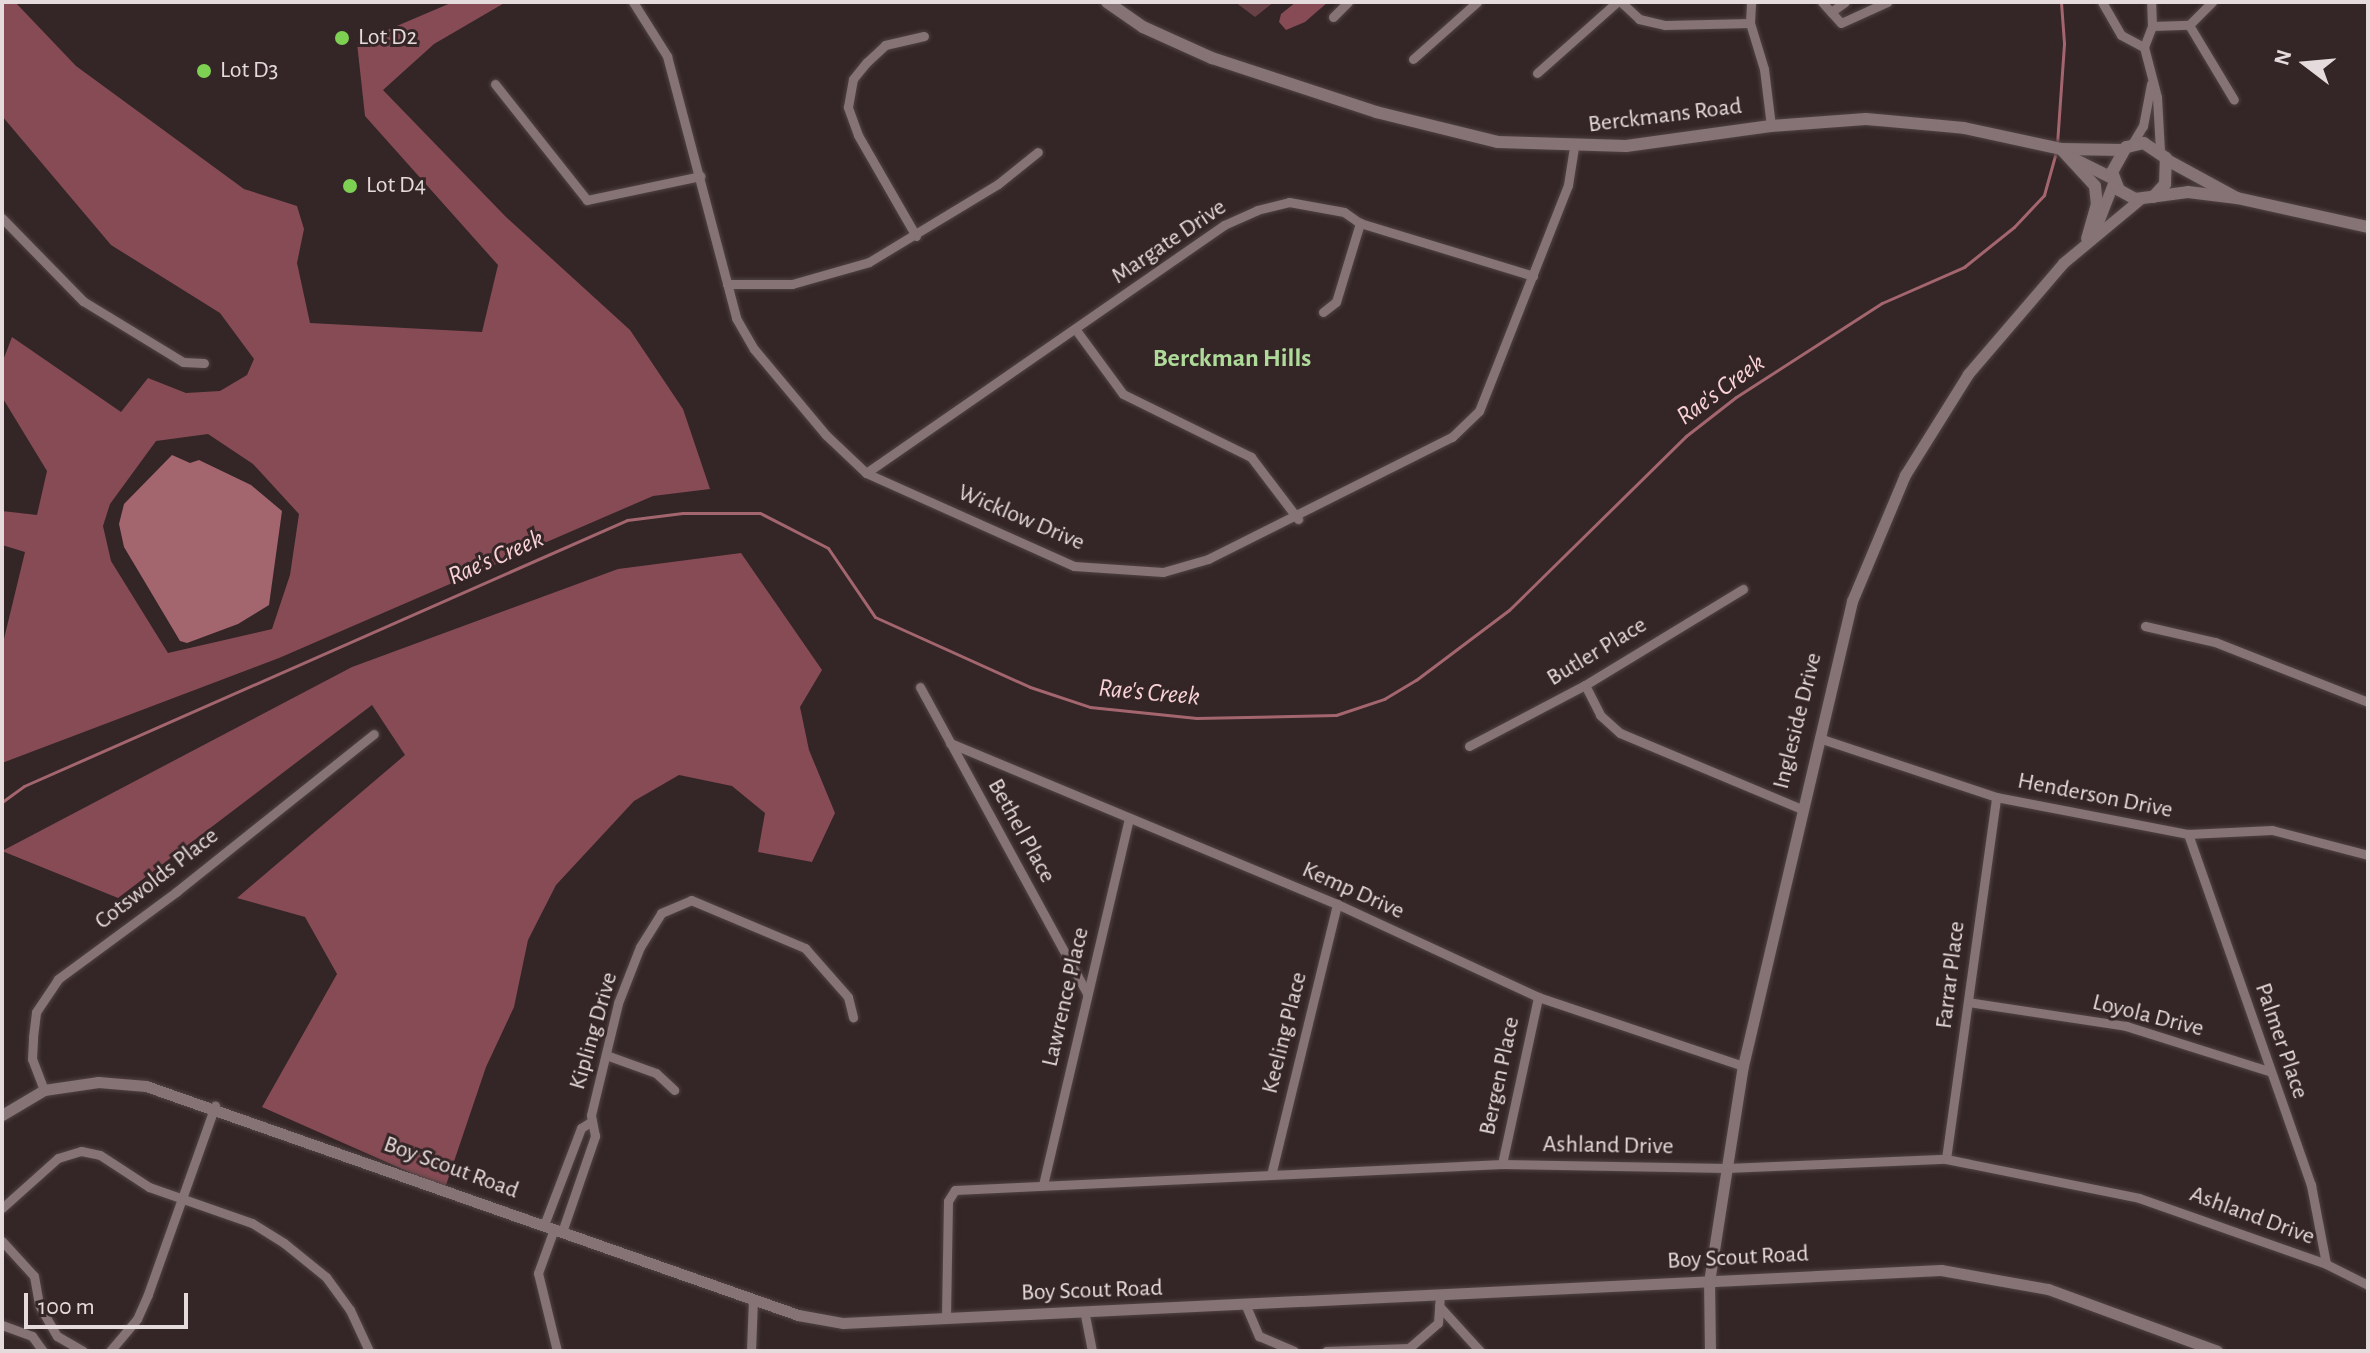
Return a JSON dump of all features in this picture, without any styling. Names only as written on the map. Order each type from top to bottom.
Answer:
[{"type":"main road","name":"Berckmans Road","points":[[1107,2],[1191,50],[1376,112],[1498,142],[1574,148],[1771,126],[1866,119],[2008,136],[2065,153],[2114,180]]},
{"type":"main road","points":[[2237,198],[2144,143],[2128,147],[2114,162],[2114,180],[2127,196],[2146,198],[2188,192],[2237,198],[2368,227]]},
{"type":"main road","name":"Berckmans Road","points":[[2065,153],[2128,147]]},
{"type":"main road","points":[[2065,153],[2090,177],[2097,195],[2087,239]]},
{"type":"main road","points":[[2146,198],[2165,184],[2164,156]]},
{"type":"street","name":"Wicklow Drive","points":[[633,2],[667,56],[736,318],[754,349],[866,473],[1074,566],[1163,572],[1193,564],[1298,519],[1452,437],[1479,411],[1568,185],[1574,148]]},
{"type":"street","points":[[1333,17],[1348,2]]},
{"type":"street","points":[[1413,59],[1477,2]]},
{"type":"street","points":[[1537,73],[1619,2],[1639,19],[1665,25],[1750,23]]},
{"type":"street","points":[[1751,2],[1750,23],[1764,69],[1771,126]]},
{"type":"street","points":[[1822,2],[1841,23],[1887,2]]},
{"type":"street","points":[[1831,12],[1845,2]]},
{"type":"street","points":[[2102,2],[2121,35],[2144,47]]},
{"type":"street","points":[[2151,2],[2152,26],[2144,47],[2164,156]]},
{"type":"street","points":[[2152,26],[2189,25],[2212,2]]},
{"type":"street","points":[[2189,25],[2234,100]]},
{"type":"street","points":[[916,236],[858,135],[848,107],[853,79],[885,45],[924,36]]},
{"type":"street","points":[[2128,147],[2143,126],[2151,80]]},
{"type":"street","points":[[495,84],[587,200],[701,176]]},
{"type":"street","points":[[727,284],[792,284],[831,276],[916,236],[1038,152]]},
{"type":"street","name":"Ingleside Drive","points":[[1710,1351],[1709,1282],[1743,1066],[1799,808],[1852,601],[1905,475],[2001,329],[2087,239],[2106,212],[2114,180]]},
{"type":"street","name":"Ingleside Drive","points":[[2087,239],[2146,198]]},
{"type":"street","name":"Margate Drive","points":[[866,473],[1224,225],[1257,210],[1289,202],[1344,212],[1360,223],[1533,276]]},
{"type":"street","points":[[2,218],[83,301],[183,362],[204,363]]},
{"type":"street","points":[[1323,312],[1336,302],[1360,223]]},
{"type":"street","points":[[1076,330],[1123,394],[1251,457],[1298,519]]},
{"type":"street","name":"Butler Place","points":[[1469,746],[1585,685],[1743,589]]},
{"type":"street","points":[[2145,626],[2215,642],[2368,702]]},
{"type":"street","points":[[1585,685],[1600,715],[1620,733],[1799,808]]},
{"type":"street","name":"Bethel Place","points":[[920,687],[1087,993]]},
{"type":"street","name":"Cotswolds Place","points":[[44,1090],[32,1059],[36,1012],[58,979],[176,892],[374,734]]},
{"type":"street","name":"Henderson Drive","points":[[1819,738],[1996,797],[2188,834],[2272,830],[2368,855]]},
{"type":"street","name":"Kemp Drive","points":[[950,743],[1337,904],[1538,997],[1743,1066]]},
{"type":"street","name":"Farrar Place","points":[[1946,1159],[1996,797]]},
{"type":"street","name":"Lawrence Place","points":[[1043,1185],[1129,818]]},
{"type":"street","name":"Palmer Place","points":[[2188,834],[2311,1185],[2326,1264]]},
{"type":"street","name":"Kipling Drive","points":[[553,1229],[595,1136],[592,1121],[618,1003],[640,947],[661,913],[691,900],[805,948],[848,997],[853,1017]]},
{"type":"street","name":"Keeling Place","points":[[1272,1171],[1337,904]]},
{"type":"street","name":"Bergen Place","points":[[1502,1164],[1538,997]]},
{"type":"street","name":"Loyola Drive","points":[[1968,1002],[2126,1026],[2269,1071]]},
{"type":"street","points":[[606,1055],[656,1073],[674,1090]]},
{"type":"street","name":"Boy Scout Road","points":[[2,1115],[44,1090],[98,1082],[146,1086],[215,1106],[753,1300],[843,1323],[946,1316],[1085,1315],[1246,1306],[1440,1301],[1941,1270],[2048,1289],[2217,1351]]},
{"type":"street","points":[[110,1351],[137,1319],[185,1198],[215,1106]]},
{"type":"street","name":"Kipling Drive","points":[[557,1351],[538,1273],[581,1128],[592,1121]]},
{"type":"street","points":[[2,1208],[58,1158],[81,1151],[100,1155],[149,1187],[252,1223],[308,1261],[350,1310],[369,1351]]},
{"type":"street","name":"Ashland Drive","points":[[946,1316],[948,1201],[955,1190],[1272,1171],[1502,1164],[1727,1168],[1946,1159],[2139,1198],[2326,1264],[2368,1285]]},
{"type":"street","points":[[2,1241],[34,1276],[39,1305],[57,1336],[83,1351]]},
{"type":"street","points":[[751,1351],[753,1300]]},
{"type":"street","points":[[1326,1351],[1409,1348],[1433,1330],[1440,1301]]},
{"type":"street","points":[[1440,1301],[1480,1351]]},
{"type":"street","points":[[1246,1306],[1259,1336],[1294,1351]]},
{"type":"street","points":[[1085,1315],[1092,1351]]},
{"type":"street","points":[[2,1325],[32,1336],[43,1351]]},
{"type":"shaded area","points":[[2,2],[15,2],[76,66],[244,189],[297,206],[304,229],[297,263],[310,323],[482,332],[498,265],[365,116],[357,43],[453,2],[506,2],[434,44],[383,90],[506,217],[630,330],[683,409],[710,489],[653,496],[279,658],[2,763],[2,647],[25,552],[2,545],[2,511],[37,515],[47,471],[2,397],[2,363],[12,337],[121,412],[148,378],[186,393],[220,391],[247,375],[254,359],[220,313],[111,245],[2,116]],"holes":[[[208,434],[253,464],[299,514],[290,575],[272,629],[168,653],[111,561],[103,526],[110,504],[156,441]]]},
{"type":"shaded area","points":[[1235,2],[1274,2],[1255,17]]},
{"type":"shaded area","points":[[1296,2],[1328,2],[1305,22],[1286,30],[1279,22],[1281,14]]},
{"type":"shaded area","points":[[172,455],[190,463],[199,460],[251,485],[282,511],[269,605],[238,624],[187,643],[180,641],[124,547],[119,524],[124,504]]},
{"type":"shaded area","points":[[741,553],[822,670],[800,707],[809,750],[835,813],[812,862],[758,852],[765,813],[732,786],[679,775],[634,801],[556,885],[528,940],[514,1007],[486,1067],[445,1188],[262,1107],[337,974],[305,917],[237,898],[405,755],[372,705],[118,898],[2,851],[352,667],[618,569]]},
{"type":"waterway","name":"Rae's Creek","points":[[2057,144],[2064,43],[2061,2]]},
{"type":"waterway","name":"Rae's Creek","points":[[2,802],[24,786],[627,520],[683,513],[760,513],[828,548],[875,617],[1030,687],[1090,707],[1196,718],[1336,715],[1384,699],[1416,680],[1509,610],[1686,436],[1736,397],[1882,303],[1964,267],[2014,227],[2044,195],[2056,152]]},
{"type":"place","name":"Lot D2","points":[[342,38]]},
{"type":"place","name":"Lot D3","points":[[204,71]]},
{"type":"place","name":"Lot D4","points":[[350,186]]},
{"type":"district","name":"Berckman Hills","points":[[1232,359]]}]
